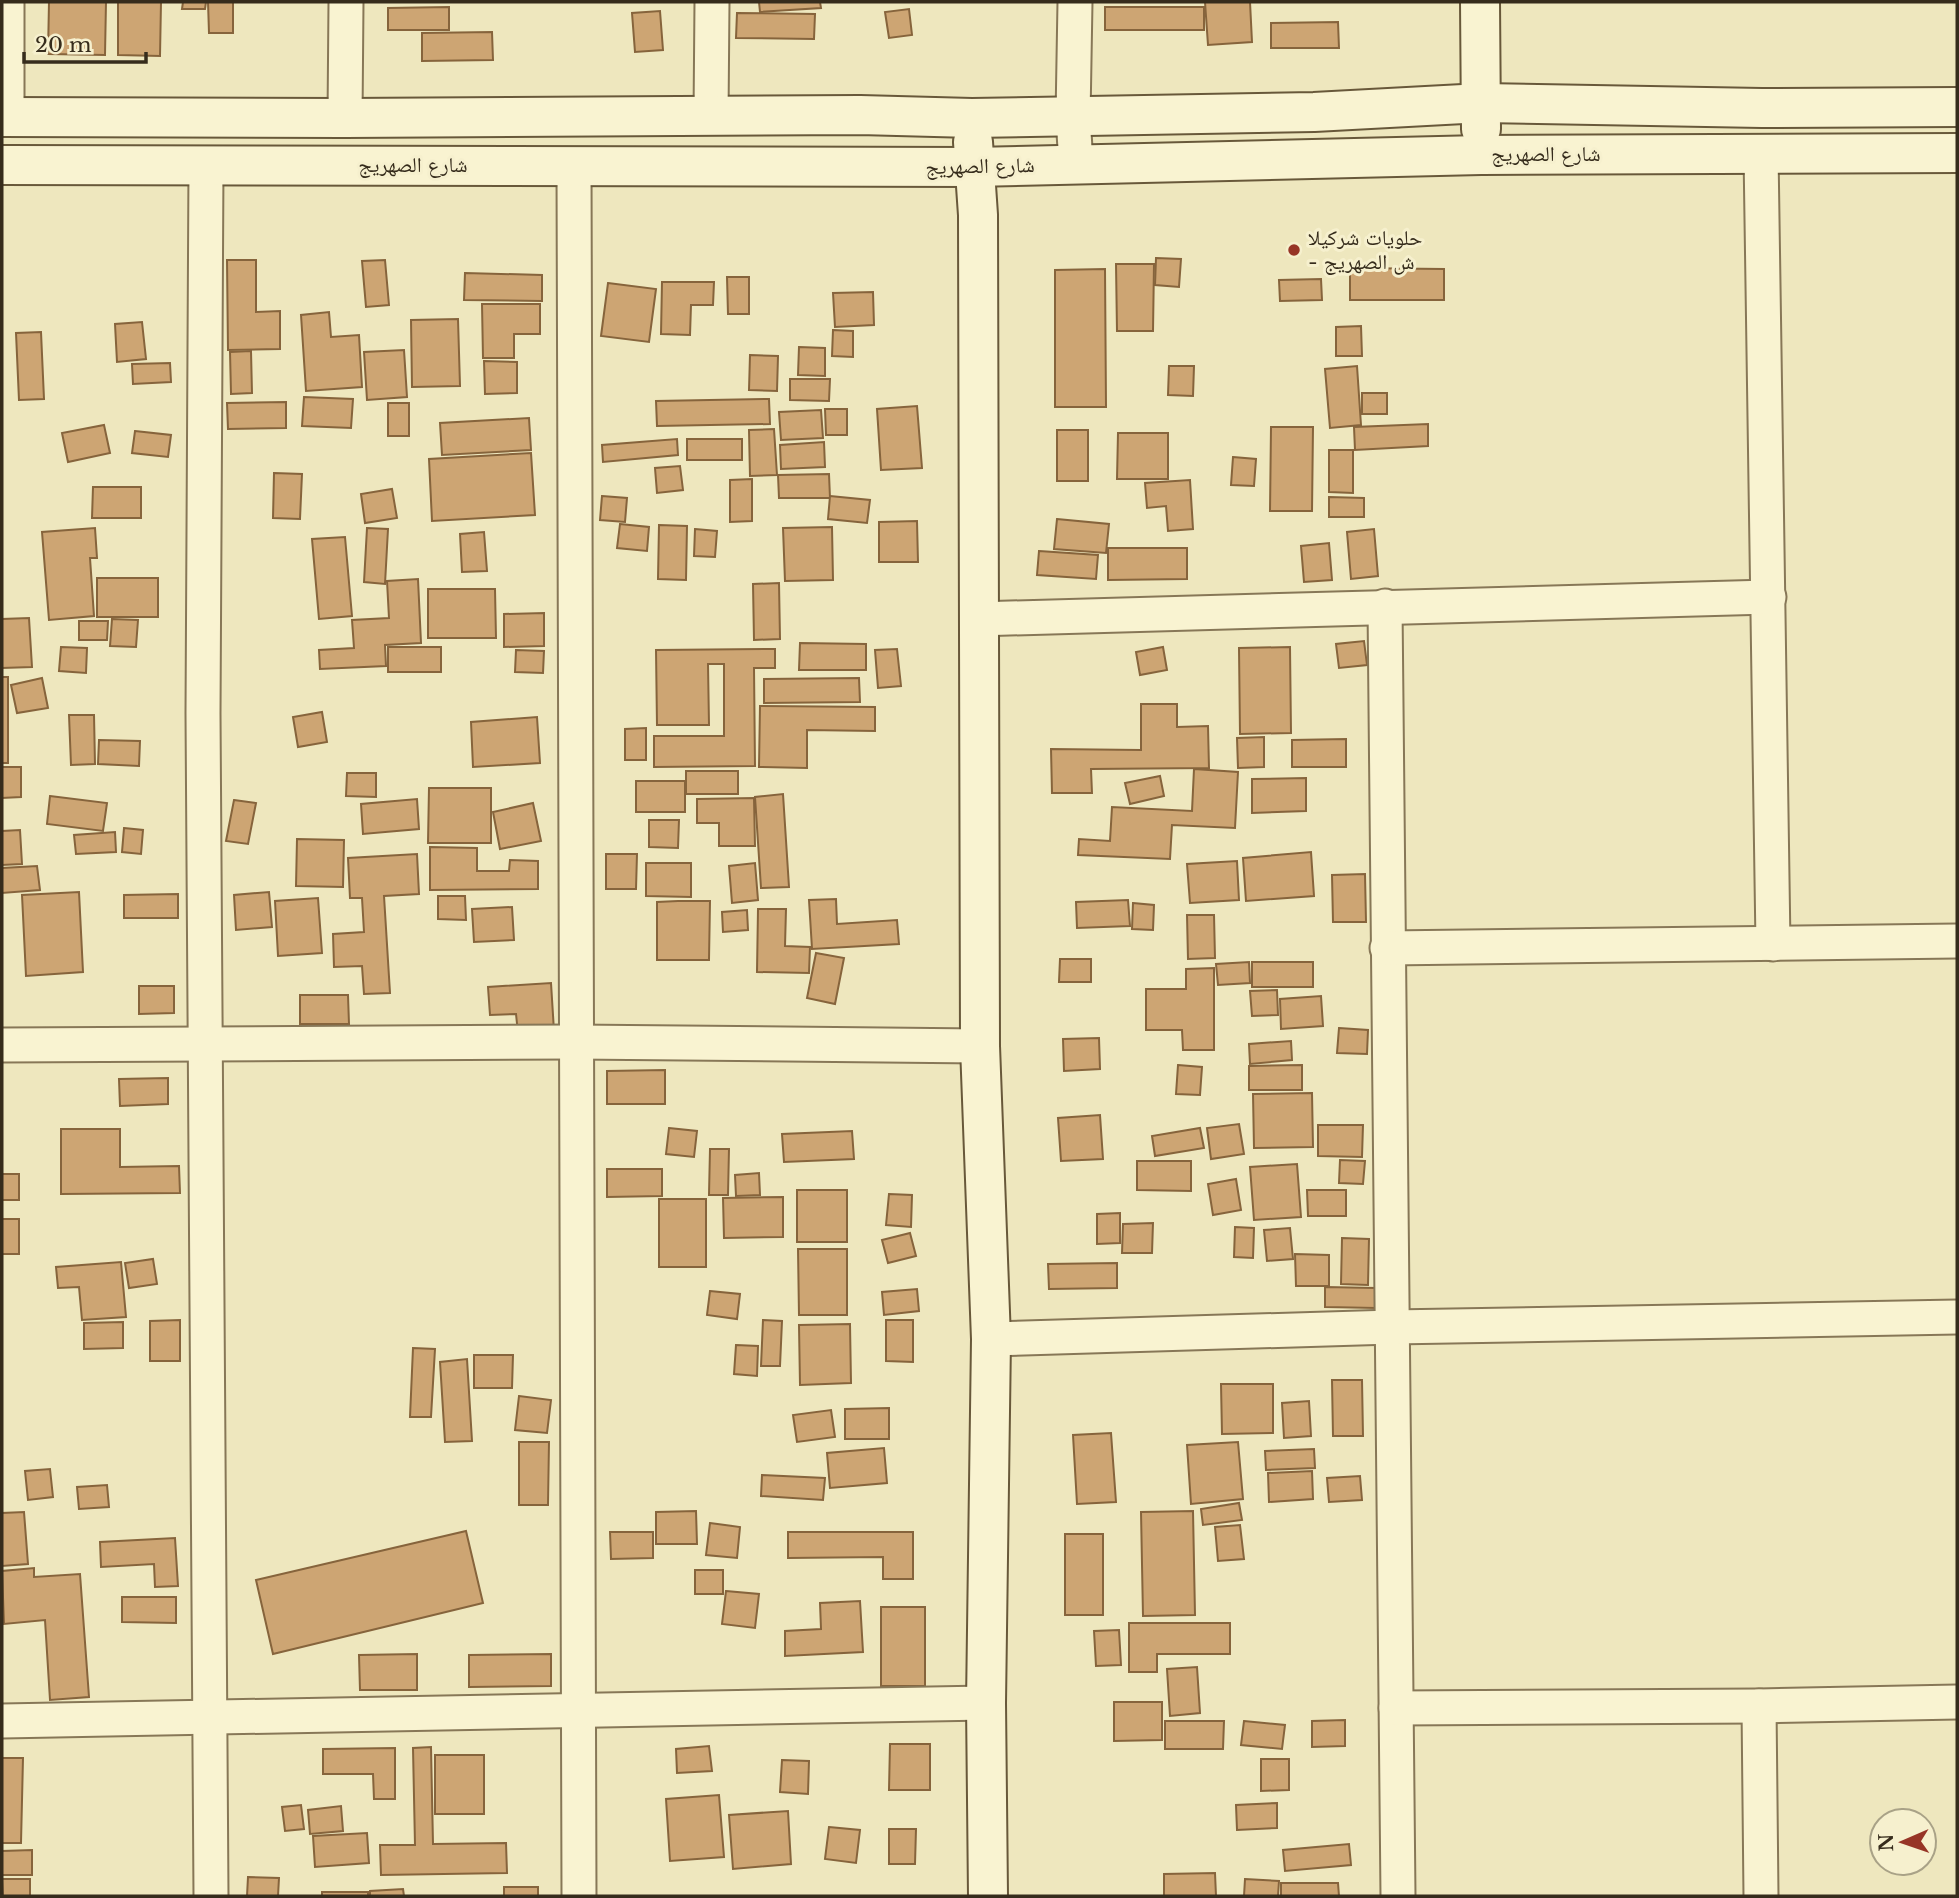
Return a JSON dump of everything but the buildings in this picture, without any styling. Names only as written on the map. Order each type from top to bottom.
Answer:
[{"type":"main road","points":[[1480,2],[1481,155]]},
{"type":"main road","points":[[4,117],[345,118],[860,114],[972,118],[1314,112],[1482,103],[1762,108],[1957,107]]},
{"type":"main road","points":[[972,118],[978,215],[980,1046],[991,1339],[986,1703],[988,1896]]},
{"type":"main road","name":"شارع الصهريج","points":[[2,165],[973,167],[1481,155],[1957,153]]},
{"type":"street","points":[[4,117],[7,2]]},
{"type":"street","points":[[345,118],[346,2]]},
{"type":"street","points":[[711,116],[712,2]]},
{"type":"street","points":[[1075,2],[1073,117],[1076,164]]},
{"type":"street","points":[[1761,153],[1773,944]]},
{"type":"street","points":[[206,166],[203,686],[211,1896]]},
{"type":"street","points":[[573,166],[579,1896]]},
{"type":"street","points":[[977,619],[1769,597]]},
{"type":"street","points":[[1385,606],[1398,1896]]},
{"type":"street","points":[[1387,948],[1957,941]]},
{"type":"street","points":[[2,1045],[575,1042],[980,1046]]},
{"type":"street","points":[[991,1339],[1392,1327],[1957,1317]]},
{"type":"street","points":[[1396,1708],[1957,1702]]},
{"type":"street","points":[[2,1721],[986,1703]]},
{"type":"street","points":[[1759,1706],[1761,1896]]},
{"type":"place","name":"حلويات شركيلا - ش الصهريج","points":[[1294,250]]}]
